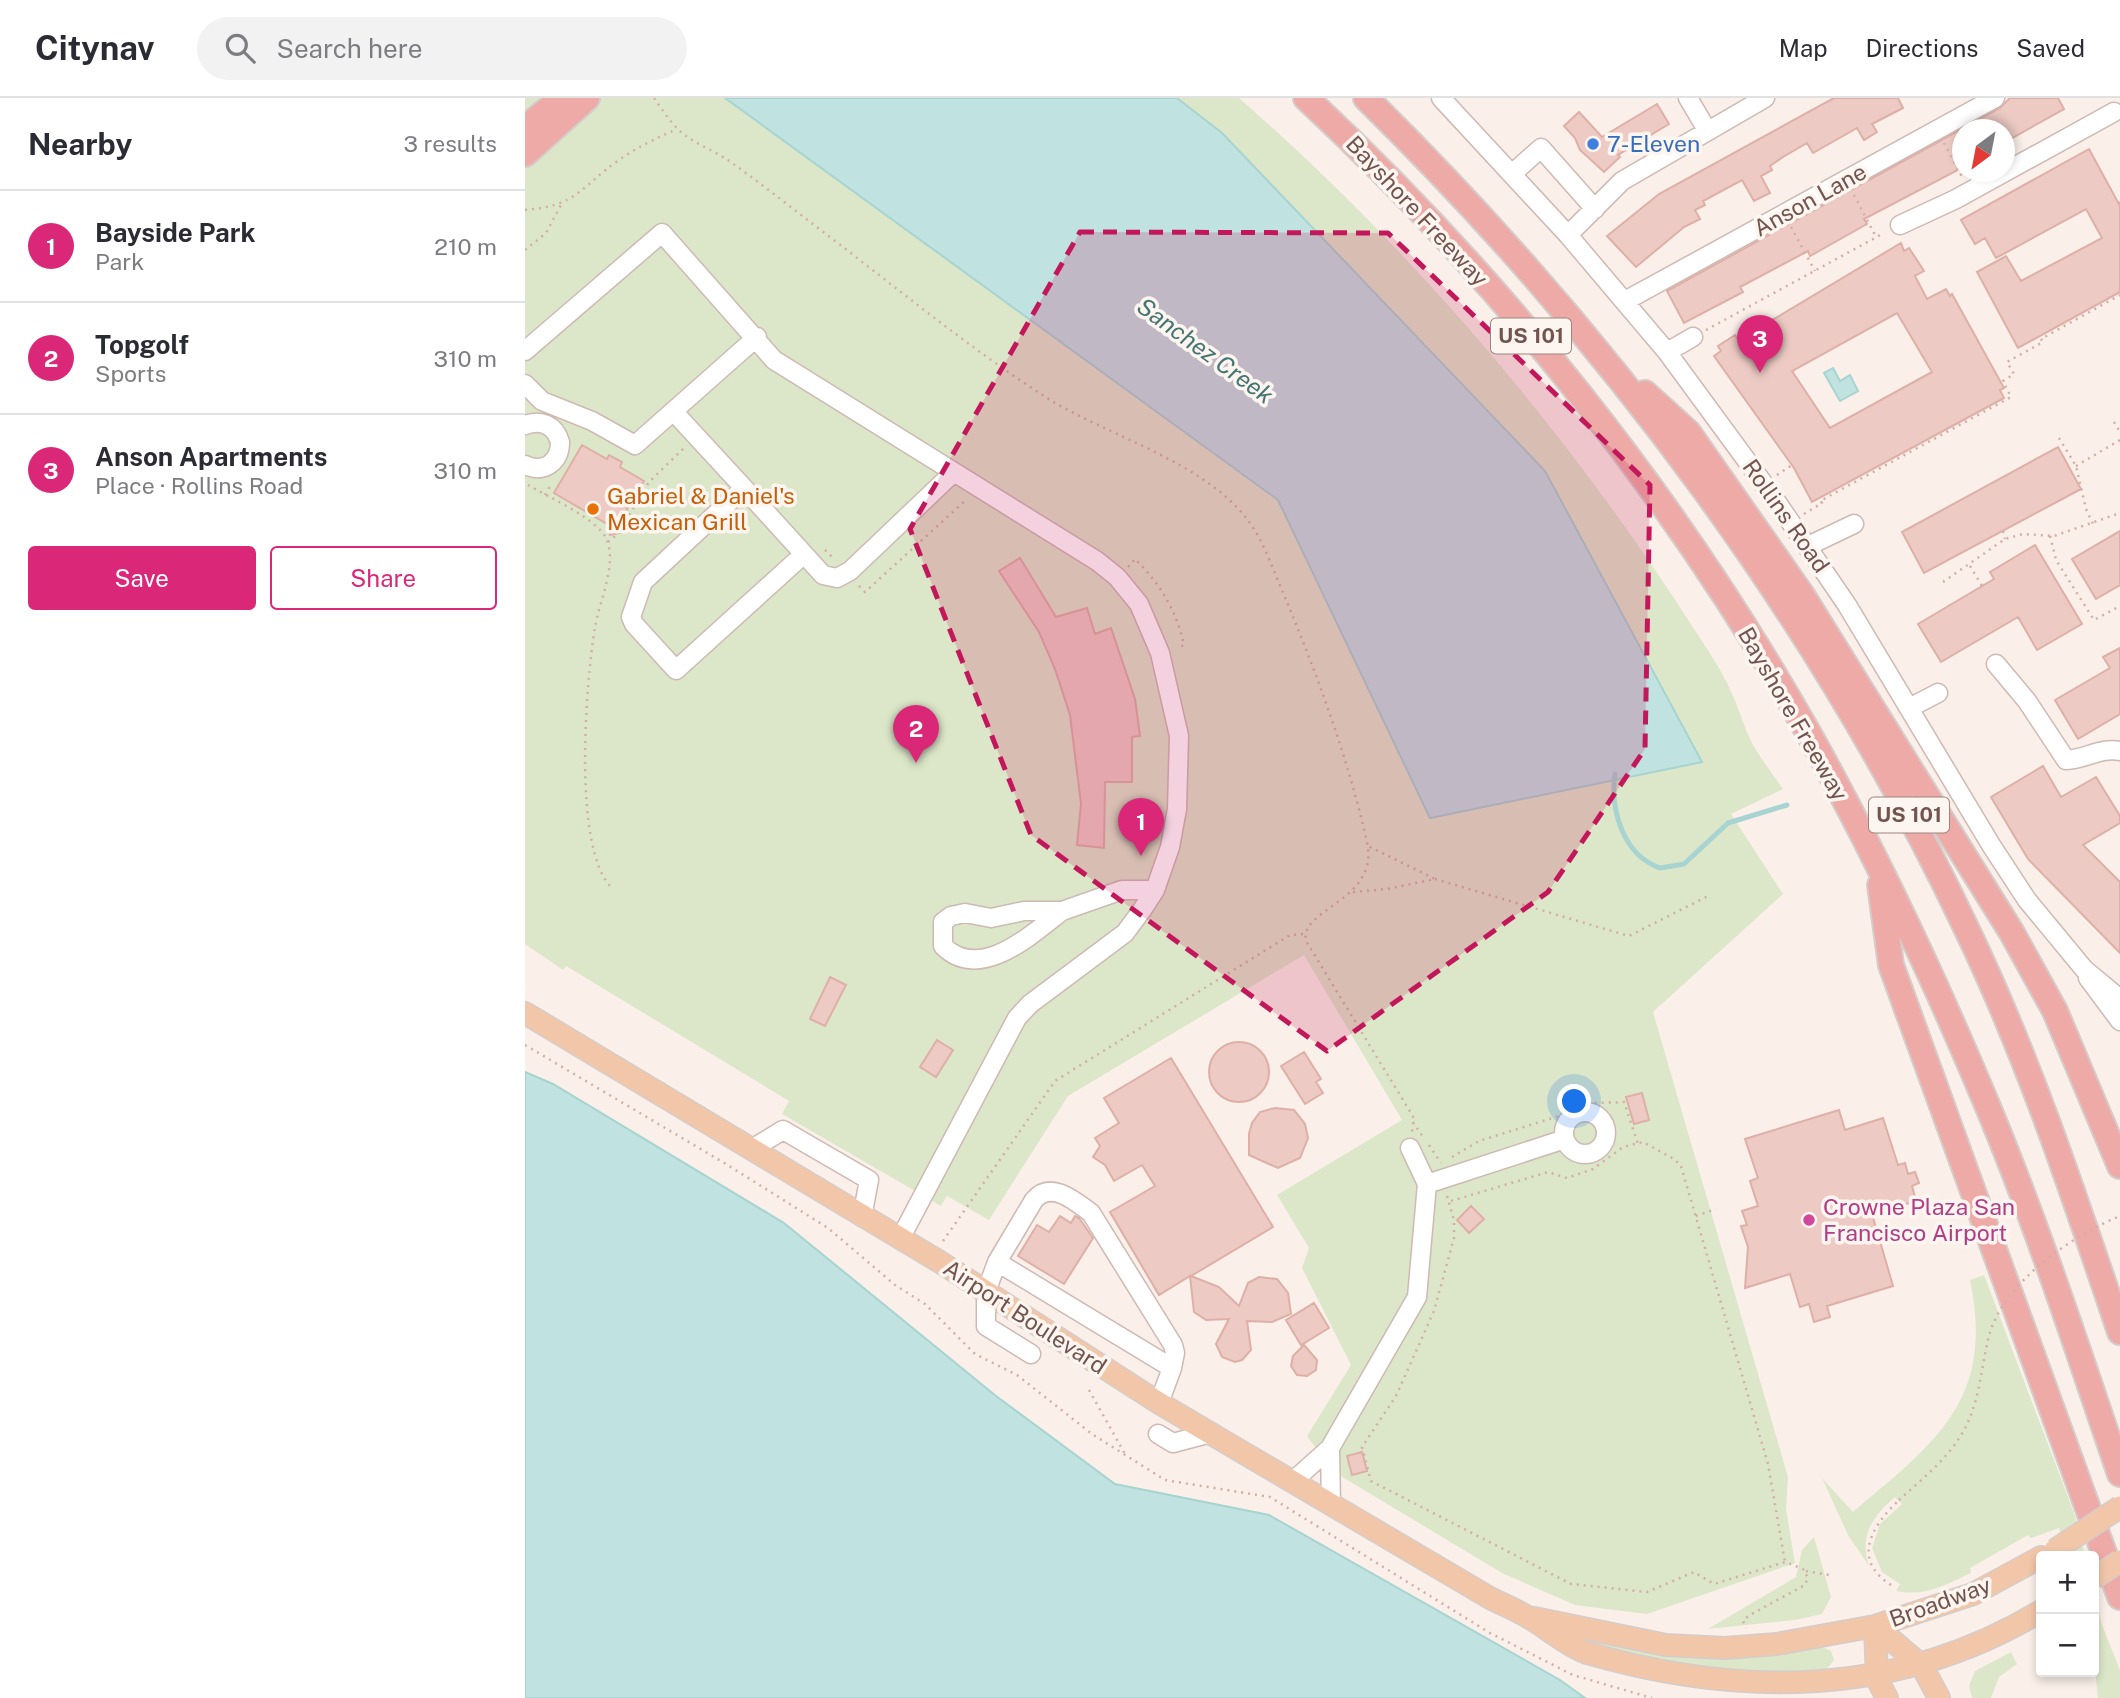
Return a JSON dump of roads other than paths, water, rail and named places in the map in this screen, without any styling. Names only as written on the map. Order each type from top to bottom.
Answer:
[{"type":"highway","points":[[525,128],[562,98]]},
{"type":"highway","points":[[525,154],[587,98]]},
{"type":"highway","points":[[1285,98],[1375,165]]},
{"type":"highway","name":"Bayshore Freeway","points":[[1306,98],[1375,165],[1518,319],[1639,474],[1714,580],[1808,733],[1913,937],[2014,1173],[2120,1474]]},
{"type":"highway","name":"Bayshore Freeway","points":[[1366,98],[1504,241],[1597,351],[1682,461],[1762,574],[1838,691],[1907,811],[1970,936],[2025,1062],[2120,1332]]},
{"type":"highway","points":[[1597,351],[1688,432],[1802,595],[2028,961],[2055,1011],[2120,1166]]},
{"type":"highway","points":[[1876,864],[1891,965],[2120,1598]]},
{"type":"main road","name":"Airport Boulevard","points":[[525,1013],[900,1239],[1159,1403],[1490,1598],[1528,1617],[1574,1647],[1639,1672],[1689,1685],[1784,1691],[1836,1687],[1882,1689]]},
{"type":"main road","name":"Broadway","points":[[2051,1551],[2120,1507]]},
{"type":"main road","name":"Broadway","points":[[1875,1626],[1973,1594],[2036,1559]]},
{"type":"main road","points":[[2099,1575],[2120,1561]]},
{"type":"main road","points":[[1875,1626],[1882,1689],[1922,1666],[1989,1639],[2036,1614]]},
{"type":"main road","name":"Airport Boulevard","points":[[1528,1617],[1640,1642],[1700,1647],[1777,1644],[1875,1626]]},
{"type":"main road","points":[[1875,1626],[1922,1666],[1939,1698]]},
{"type":"street","name":"Rollins Road","points":[[1441,98],[1569,235],[1667,352],[1808,546],[1990,845],[2032,895],[2084,969],[2092,986],[2120,1021]]},
{"type":"street","points":[[1688,98],[1707,130]]},
{"type":"street","points":[[1569,235],[1622,181],[1766,98]]},
{"type":"street","name":"Anson Lane","points":[[1625,301],[1995,98]]},
{"type":"street","points":[[1900,225],[1956,199],[2113,110]]},
{"type":"street","points":[[1513,173],[1541,148],[1595,209]]},
{"type":"street","points":[[525,351],[662,233],[757,337],[774,360],[1097,561],[1117,577],[1139,604],[1160,653],[1179,736],[1179,778],[1170,847],[1155,890],[1125,933],[1030,1004],[1017,1018],[900,1239]]},
{"type":"street","points":[[525,384],[542,401],[592,421],[635,445],[757,337]]},
{"type":"street","points":[[1667,352],[1693,337]]},
{"type":"street","points":[[525,466],[533,469],[547,467],[558,456],[558,435],[548,424],[532,424],[542,401]]},
{"type":"street","points":[[673,411],[823,575],[837,578],[850,571],[954,472]]},
{"type":"street","points":[[744,488],[643,582],[631,617],[633,624],[676,670],[804,554]]},
{"type":"street","points":[[1808,546],[1854,524]]},
{"type":"street","points":[[1996,664],[2027,701],[2066,760],[2081,759],[2106,748],[2120,751]]},
{"type":"street","points":[[1909,708],[1938,693]]},
{"type":"street","points":[[1062,911],[1024,911],[991,918],[965,914],[951,916],[943,922],[943,946],[953,956],[970,961],[995,955],[1014,947],[1062,911],[1122,890],[1155,890]]},
{"type":"street","name":"Rollins Road","points":[[2084,969],[2120,999]]},
{"type":"street","points":[[1583,1112],[1595,1115],[1604,1126],[1603,1144],[1595,1159],[1578,1153],[1565,1139],[1564,1130],[1570,1118],[1583,1112]]},
{"type":"street","points":[[752,1149],[783,1130],[869,1180],[863,1217]]},
{"type":"street","points":[[1435,1187],[1565,1139]]},
{"type":"street","points":[[1292,1482],[1330,1448],[1417,1297],[1435,1187],[1410,1148]]},
{"type":"street","points":[[1031,1354],[986,1326],[986,1292],[997,1262],[1039,1194],[1052,1191],[1076,1202],[1091,1213],[1165,1330],[1175,1353],[1159,1403]]},
{"type":"street","points":[[997,1262],[1171,1368]]},
{"type":"street","points":[[1159,1434],[1173,1443],[1211,1433]]},
{"type":"street","points":[[1330,1448],[1331,1505]]},
{"type":"water","points":[[725,98],[1177,98],[1222,133],[1545,471],[1702,762],[1430,818],[1278,500]]},
{"type":"water","points":[[1833,368],[1840,381],[1850,375],[1858,391],[1840,401],[1824,373]]},
{"type":"water","points":[[525,1072],[553,1084],[784,1223],[996,1396],[1115,1484],[1269,1515],[1560,1680],[1585,1698],[525,1698]]},
{"type":"waterway","name":"Sanchez Creek","points":[[1615,774],[1615,802],[1622,830],[1637,853],[1660,868],[1684,864],[1728,823],[1787,805]]},
{"type":"place","name":"7-Eleven","points":[[1593,144]]},
{"type":"place","name":"Anson Apartments","points":[[1760,373]]},
{"type":"place","name":"Gabriel & Daniel's Mexican Grill","points":[[593,509]]},
{"type":"place","name":"Topgolf","points":[[916,763]]},
{"type":"place","name":"Bayside Park","points":[[1141,856]]},
{"type":"place","name":"Crowne Plaza San Francisco Airport","points":[[1809,1220]]}]
